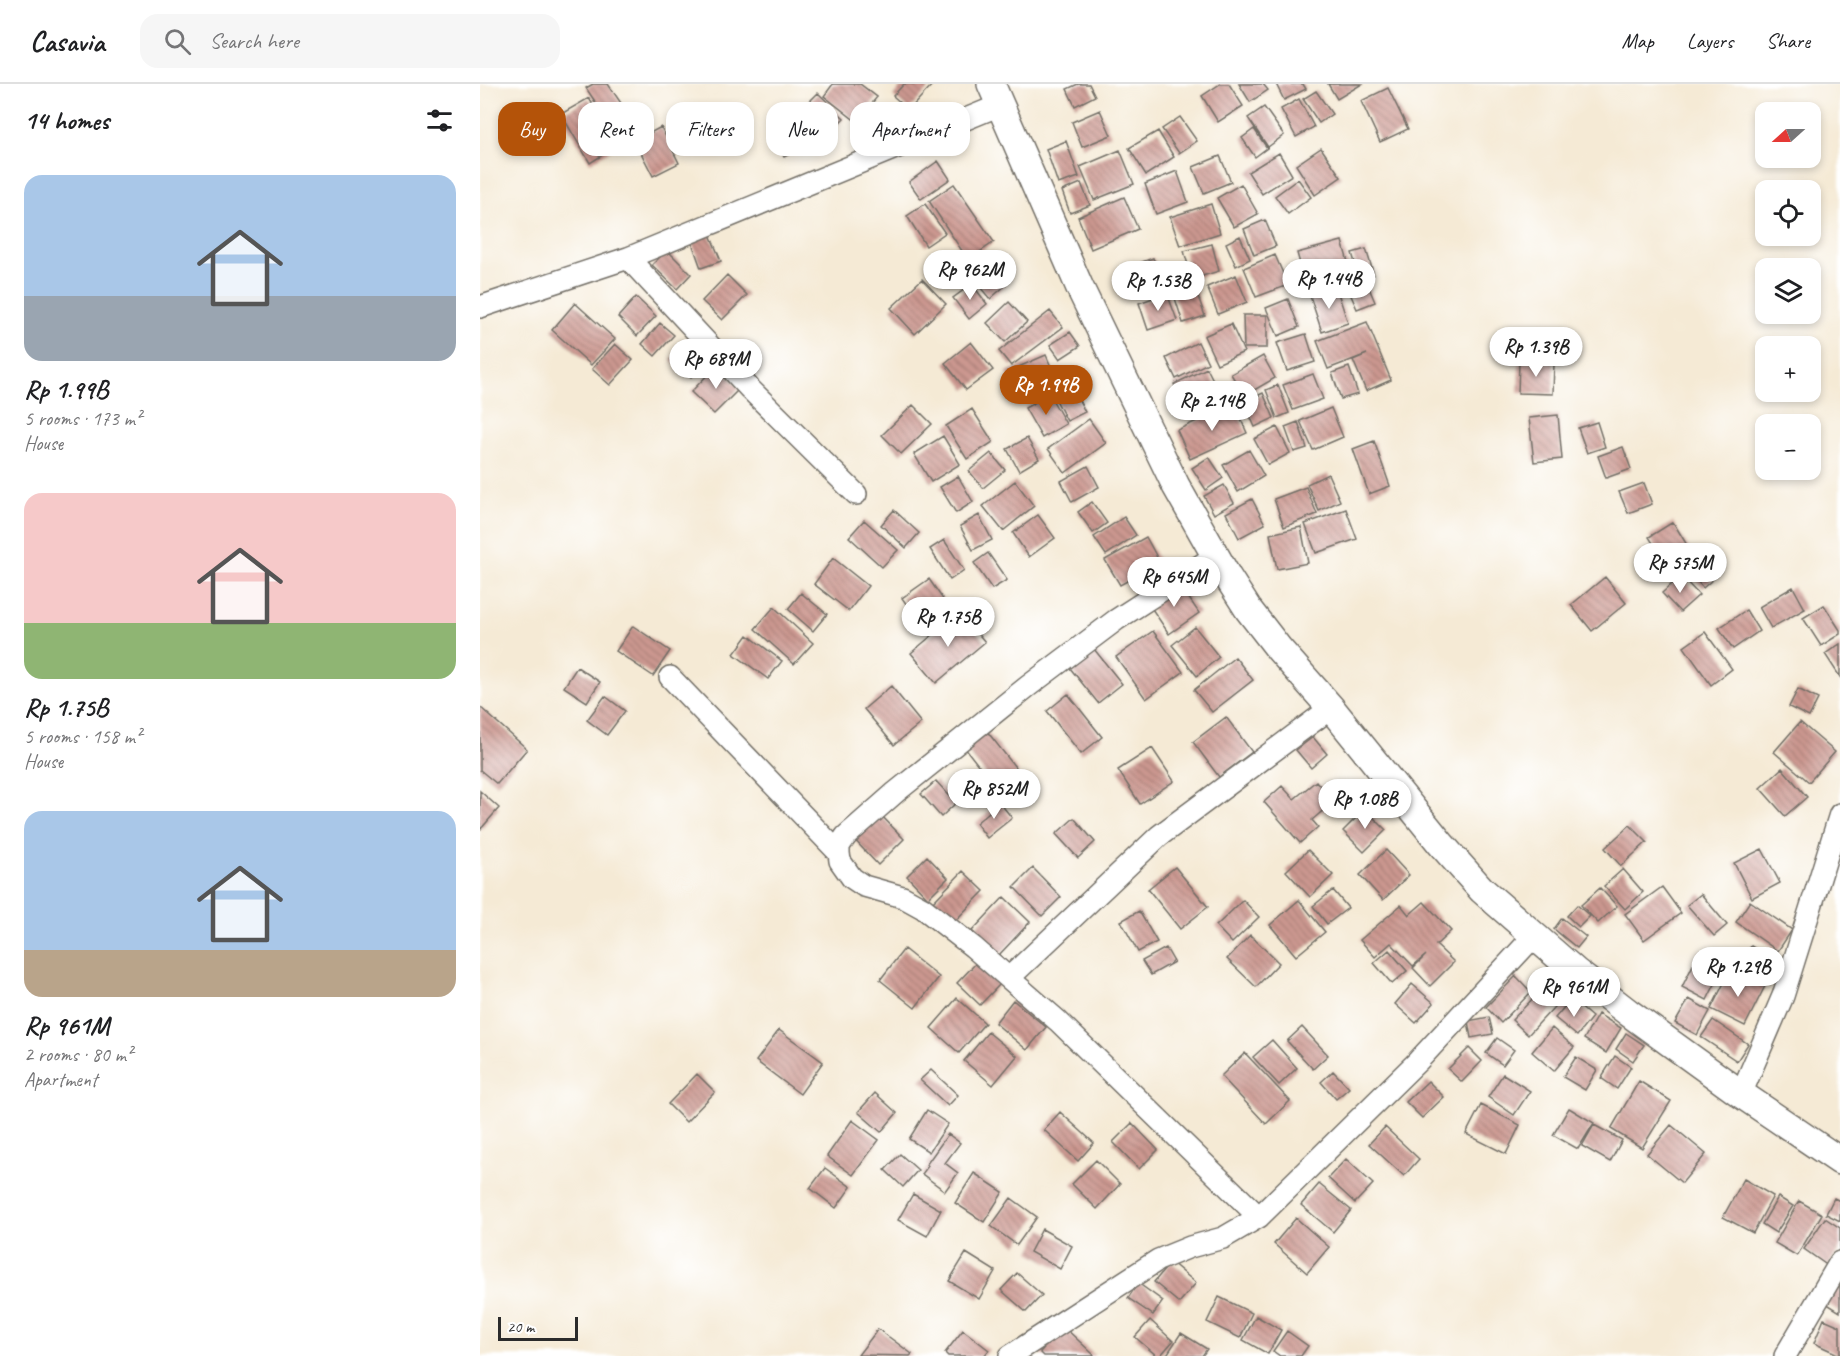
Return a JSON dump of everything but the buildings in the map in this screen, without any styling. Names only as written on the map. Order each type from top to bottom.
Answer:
[{"type":"street","points":[[480,307],[628,258],[996,94],[1080,288],[1176,486],[1248,609],[1279,649],[1482,890],[1534,936],[1629,1013],[1741,1094],[1840,1161]]},
{"type":"street","points":[[628,258],[750,389],[855,494]]},
{"type":"street","points":[[1215,556],[1116,620],[1027,687],[896,792],[846,836],[839,846],[839,853],[840,861],[852,878],[864,886],[903,897],[923,908],[973,946],[1058,1021],[1259,1217]]},
{"type":"street","points":[[670,677],[839,853]]},
{"type":"street","points":[[1009,978],[1159,836],[1330,708]]},
{"type":"street","points":[[1741,1094],[1783,996],[1840,814]]},
{"type":"street","points":[[1010,1356],[1158,1260],[1190,1247],[1223,1238],[1259,1217],[1418,1061],[1534,936]]},
{"type":"street","points":[[1785,1356],[1840,1262]]}]
